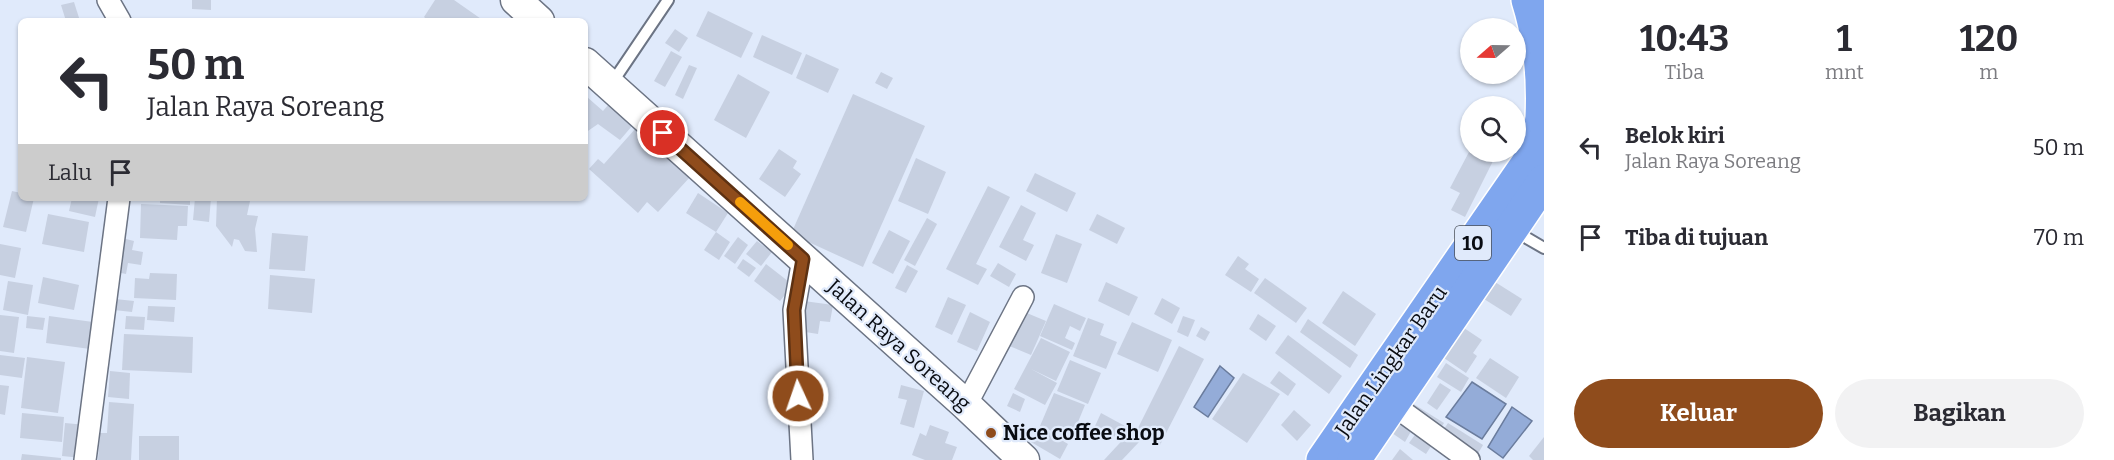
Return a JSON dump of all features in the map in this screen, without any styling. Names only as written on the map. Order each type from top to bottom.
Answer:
[{"type":"highway","name":"Jalan Lingkar Baru","points":[[1323,460],[1528,163],[1542,119],[1544,73],[1540,45],[1528,0]]},
{"type":"highway","name":"Jalan Lingkar Baru","points":[[1354,460],[1544,182]]},
{"type":"main road","points":[[516,0],[536,18]]},
{"type":"main road","name":"Jalan Raya Soreang","points":[[588,66],[966,405],[1016,458]]},
{"type":"street","points":[[108,0],[118,18]]},
{"type":"street","points":[[85,460],[119,201]]},
{"type":"street","points":[[802,460],[794,310],[803,259]]},
{"type":"street","points":[[966,405],[1023,297]]},
{"type":"street","points":[[1392,404],[1469,460]]},
{"type":"lane","points":[[610,86],[668,0]]},
{"type":"lane","points":[[1511,229],[1544,248]]},
{"type":"water","points":[[1220,366],[1234,378],[1208,417],[1194,407]]},
{"type":"water","points":[[1472,382],[1506,404],[1482,439],[1446,417]]},
{"type":"water","points":[[1512,407],[1532,421],[1503,458],[1488,447]]},
{"type":"building","points":[[192,0],[211,0],[211,10],[192,9]]},
{"type":"building","points":[[435,0],[454,0],[480,18],[425,18]]},
{"type":"building","points":[[74,2],[79,18],[65,18],[61,5]]},
{"type":"building","points":[[708,11],[753,33],[741,58],[696,36]]},
{"type":"building","points":[[675,29],[688,38],[679,52],[665,43]]},
{"type":"building","points":[[762,35],[802,53],[792,75],[753,57]]},
{"type":"building","points":[[671,51],[682,57],[665,87],[654,81]]},
{"type":"building","points":[[806,54],[839,69],[828,93],[796,78]]},
{"type":"building","points":[[689,65],[697,68],[683,99],[675,95]]},
{"type":"building","points":[[881,72],[893,78],[887,89],[875,83]]},
{"type":"building","points":[[738,74],[770,92],[746,138],[714,120]]},
{"type":"building","points":[[853,94],[925,126],[863,267],[791,234]]},
{"type":"building","points":[[588,98],[603,111],[609,104],[632,126],[620,140],[598,124],[588,131]]},
{"type":"building","points":[[636,128],[690,177],[658,212],[647,202],[638,213],[589,169],[598,159],[604,164]]},
{"type":"building","points":[[779,149],[797,161],[793,168],[801,174],[785,197],[759,179]]},
{"type":"building","points":[[916,158],[946,172],[928,214],[898,201]]},
{"type":"building","points":[[1464,162],[1492,162],[1465,217],[1451,210],[1460,193],[1450,188]]},
{"type":"building","points":[[1035,173],[1076,193],[1067,212],[1026,191]]},
{"type":"building","points":[[988,186],[1010,197],[976,264],[987,269],[978,285],[946,269]]},
{"type":"building","points":[[12,191],[18,192],[18,201],[33,201],[26,232],[3,227]]},
{"type":"building","points":[[698,193],[728,213],[716,232],[686,213]]},
{"type":"building","points":[[71,201],[98,201],[95,217],[69,211]]},
{"type":"building","points":[[160,201],[190,201],[190,205],[160,203]]},
{"type":"building","points":[[195,201],[211,201],[209,222],[193,220]]},
{"type":"building","points":[[217,201],[250,201],[247,215],[258,216],[255,229],[257,252],[245,251],[239,240],[234,239],[232,247],[216,226]]},
{"type":"building","points":[[141,204],[188,206],[187,226],[178,226],[177,240],[140,238]]},
{"type":"building","points":[[1021,205],[1036,213],[1023,240],[1034,245],[1026,261],[999,247]]},
{"type":"building","points":[[48,214],[89,222],[84,252],[42,244]]},
{"type":"building","points":[[1097,214],[1125,228],[1117,244],[1089,230]]},
{"type":"building","points":[[927,218],[937,224],[915,266],[904,260]]},
{"type":"building","points":[[889,230],[910,241],[893,274],[872,263]]},
{"type":"building","points":[[716,232],[730,242],[719,260],[704,250]]},
{"type":"building","points":[[272,233],[308,236],[305,271],[269,269]]},
{"type":"building","points":[[1056,234],[1082,244],[1067,283],[1041,273]]},
{"type":"building","points":[[738,237],[748,245],[735,264],[724,256]]},
{"type":"building","points":[[122,238],[134,241],[132,250],[143,252],[141,265],[128,263],[126,274],[121,273],[123,261],[118,260]]},
{"type":"building","points":[[757,241],[772,252],[761,266],[746,254]]},
{"type":"building","points":[[0,244],[21,248],[15,278],[0,275]]},
{"type":"building","points":[[1238,256],[1249,264],[1245,269],[1259,279],[1251,292],[1225,275]]},
{"type":"building","points":[[743,259],[756,268],[749,277],[737,268]]},
{"type":"building","points":[[998,263],[1016,274],[1009,287],[990,276]]},
{"type":"building","points":[[766,264],[793,285],[780,301],[754,281]]},
{"type":"building","points":[[907,265],[918,271],[906,293],[895,288]]},
{"type":"building","points":[[150,273],[177,274],[176,300],[134,298],[135,278],[149,279]]},
{"type":"building","points":[[270,275],[315,279],[312,313],[268,309]]},
{"type":"building","points":[[43,277],[79,285],[74,310],[38,303]]},
{"type":"building","points":[[1265,278],[1307,308],[1296,323],[1254,293]]},
{"type":"building","points":[[8,281],[33,285],[28,315],[3,310]]},
{"type":"building","points":[[1106,282],[1138,297],[1129,316],[1098,301]]},
{"type":"building","points":[[1495,282],[1522,299],[1511,316],[1484,299]]},
{"type":"building","points":[[1343,291],[1376,314],[1355,346],[1322,323]]},
{"type":"building","points":[[948,297],[966,305],[952,335],[935,327]]},
{"type":"building","points":[[1162,298],[1180,308],[1172,324],[1154,314]]},
{"type":"building","points":[[115,299],[134,301],[132,312],[114,310]]},
{"type":"building","points":[[804,301],[833,305],[830,322],[820,321],[818,334],[799,331]]},
{"type":"building","points":[[1054,304],[1086,318],[1080,331],[1070,326],[1065,338],[1075,343],[1072,350],[1040,336]]},
{"type":"building","points":[[148,306],[175,307],[174,322],[147,320]]},
{"type":"building","points":[[1022,311],[1046,321],[1031,355],[1007,345]]},
{"type":"building","points":[[970,312],[990,322],[977,351],[957,342]]},
{"type":"building","points":[[1258,314],[1276,326],[1266,341],[1249,329]]},
{"type":"building","points":[[0,315],[19,317],[14,353],[0,351]]},
{"type":"building","points":[[27,316],[45,318],[43,330],[26,328]]},
{"type":"building","points":[[49,316],[93,322],[90,349],[46,343]]},
{"type":"building","points":[[126,316],[145,317],[144,330],[125,329]]},
{"type":"building","points":[[1183,316],[1195,320],[1188,337],[1177,332]]},
{"type":"building","points":[[1088,318],[1104,324],[1100,335],[1117,342],[1106,369],[1073,356]]},
{"type":"building","points":[[1308,319],[1358,355],[1350,368],[1300,332]]},
{"type":"building","points":[[1132,322],[1172,340],[1158,372],[1117,354]]},
{"type":"building","points":[[1201,327],[1210,332],[1205,341],[1196,336]]},
{"type":"building","points":[[1464,328],[1482,340],[1473,353],[1477,356],[1466,373],[1444,358]]},
{"type":"building","points":[[124,334],[193,337],[192,373],[122,370]]},
{"type":"building","points":[[1288,335],[1342,376],[1329,394],[1275,353]]},
{"type":"building","points":[[1041,338],[1070,352],[1056,381],[1031,369],[1057,383],[1045,405],[1014,389]]},
{"type":"building","points":[[1179,346],[1204,359],[1160,445],[1136,432]]},
{"type":"building","points":[[0,355],[25,358],[22,378],[0,375]]},
{"type":"building","points":[[27,357],[65,362],[58,413],[21,408]]},
{"type":"building","points":[[1490,358],[1519,377],[1506,398],[1476,378]]},
{"type":"building","points":[[1070,360],[1101,373],[1088,404],[1057,391]]},
{"type":"building","points":[[1446,363],[1469,378],[1461,392],[1437,377]]},
{"type":"building","points":[[110,371],[130,373],[129,399],[108,397]]},
{"type":"building","points":[[1279,371],[1296,384],[1288,396],[1270,383]]},
{"type":"building","points":[[1243,373],[1280,394],[1247,443],[1212,419]]},
{"type":"building","points":[[1440,383],[1451,390],[1437,410],[1427,403]]},
{"type":"building","points":[[0,385],[9,386],[5,415],[0,414]]},
{"type":"building","points":[[901,385],[924,391],[914,428],[900,424],[907,400],[898,398]]},
{"type":"building","points":[[1013,393],[1025,399],[1020,412],[1007,406]]},
{"type":"building","points":[[1054,393],[1085,405],[1071,439],[1040,426]]},
{"type":"building","points":[[109,402],[134,404],[131,460],[98,460],[100,433],[107,433]]},
{"type":"building","points":[[1412,403],[1444,423],[1437,434],[1405,413]]},
{"type":"building","points":[[1294,410],[1311,425],[1297,441],[1281,425]]},
{"type":"building","points":[[22,413],[64,417],[62,442],[20,438]]},
{"type":"building","points":[[1101,413],[1125,426],[1119,439],[1095,426]]},
{"type":"building","points":[[1401,418],[1414,426],[1405,442],[1392,433]]},
{"type":"building","points":[[65,423],[86,425],[82,458],[62,456]]},
{"type":"building","points":[[1448,423],[1483,445],[1476,457],[1440,435]]},
{"type":"building","points":[[930,425],[949,432],[945,443],[957,447],[952,460],[925,460],[912,455],[920,433],[926,436]]},
{"type":"building","points":[[1040,427],[1068,444],[1060,459],[1031,442]]},
{"type":"building","points":[[1130,432],[1139,442],[1122,460],[1104,460]]},
{"type":"building","points":[[1417,432],[1433,443],[1426,454],[1409,443]]},
{"type":"building","points":[[139,436],[179,436],[179,460],[139,460]]},
{"type":"building","points":[[1544,437],[1544,460],[1533,460],[1529,456]]},
{"type":"building","points":[[1400,449],[1413,460],[1392,460]]},
{"type":"building","points":[[22,454],[61,458],[61,460],[21,460]]},
{"type":"slow traffic","points":[[740,202],[788,245]]},
{"type":"place","name":"Nice coffee shop","points":[[991,433]]},
{"type":"route","points":[[663,133],[803,259],[794,310],[798,396]]}]
